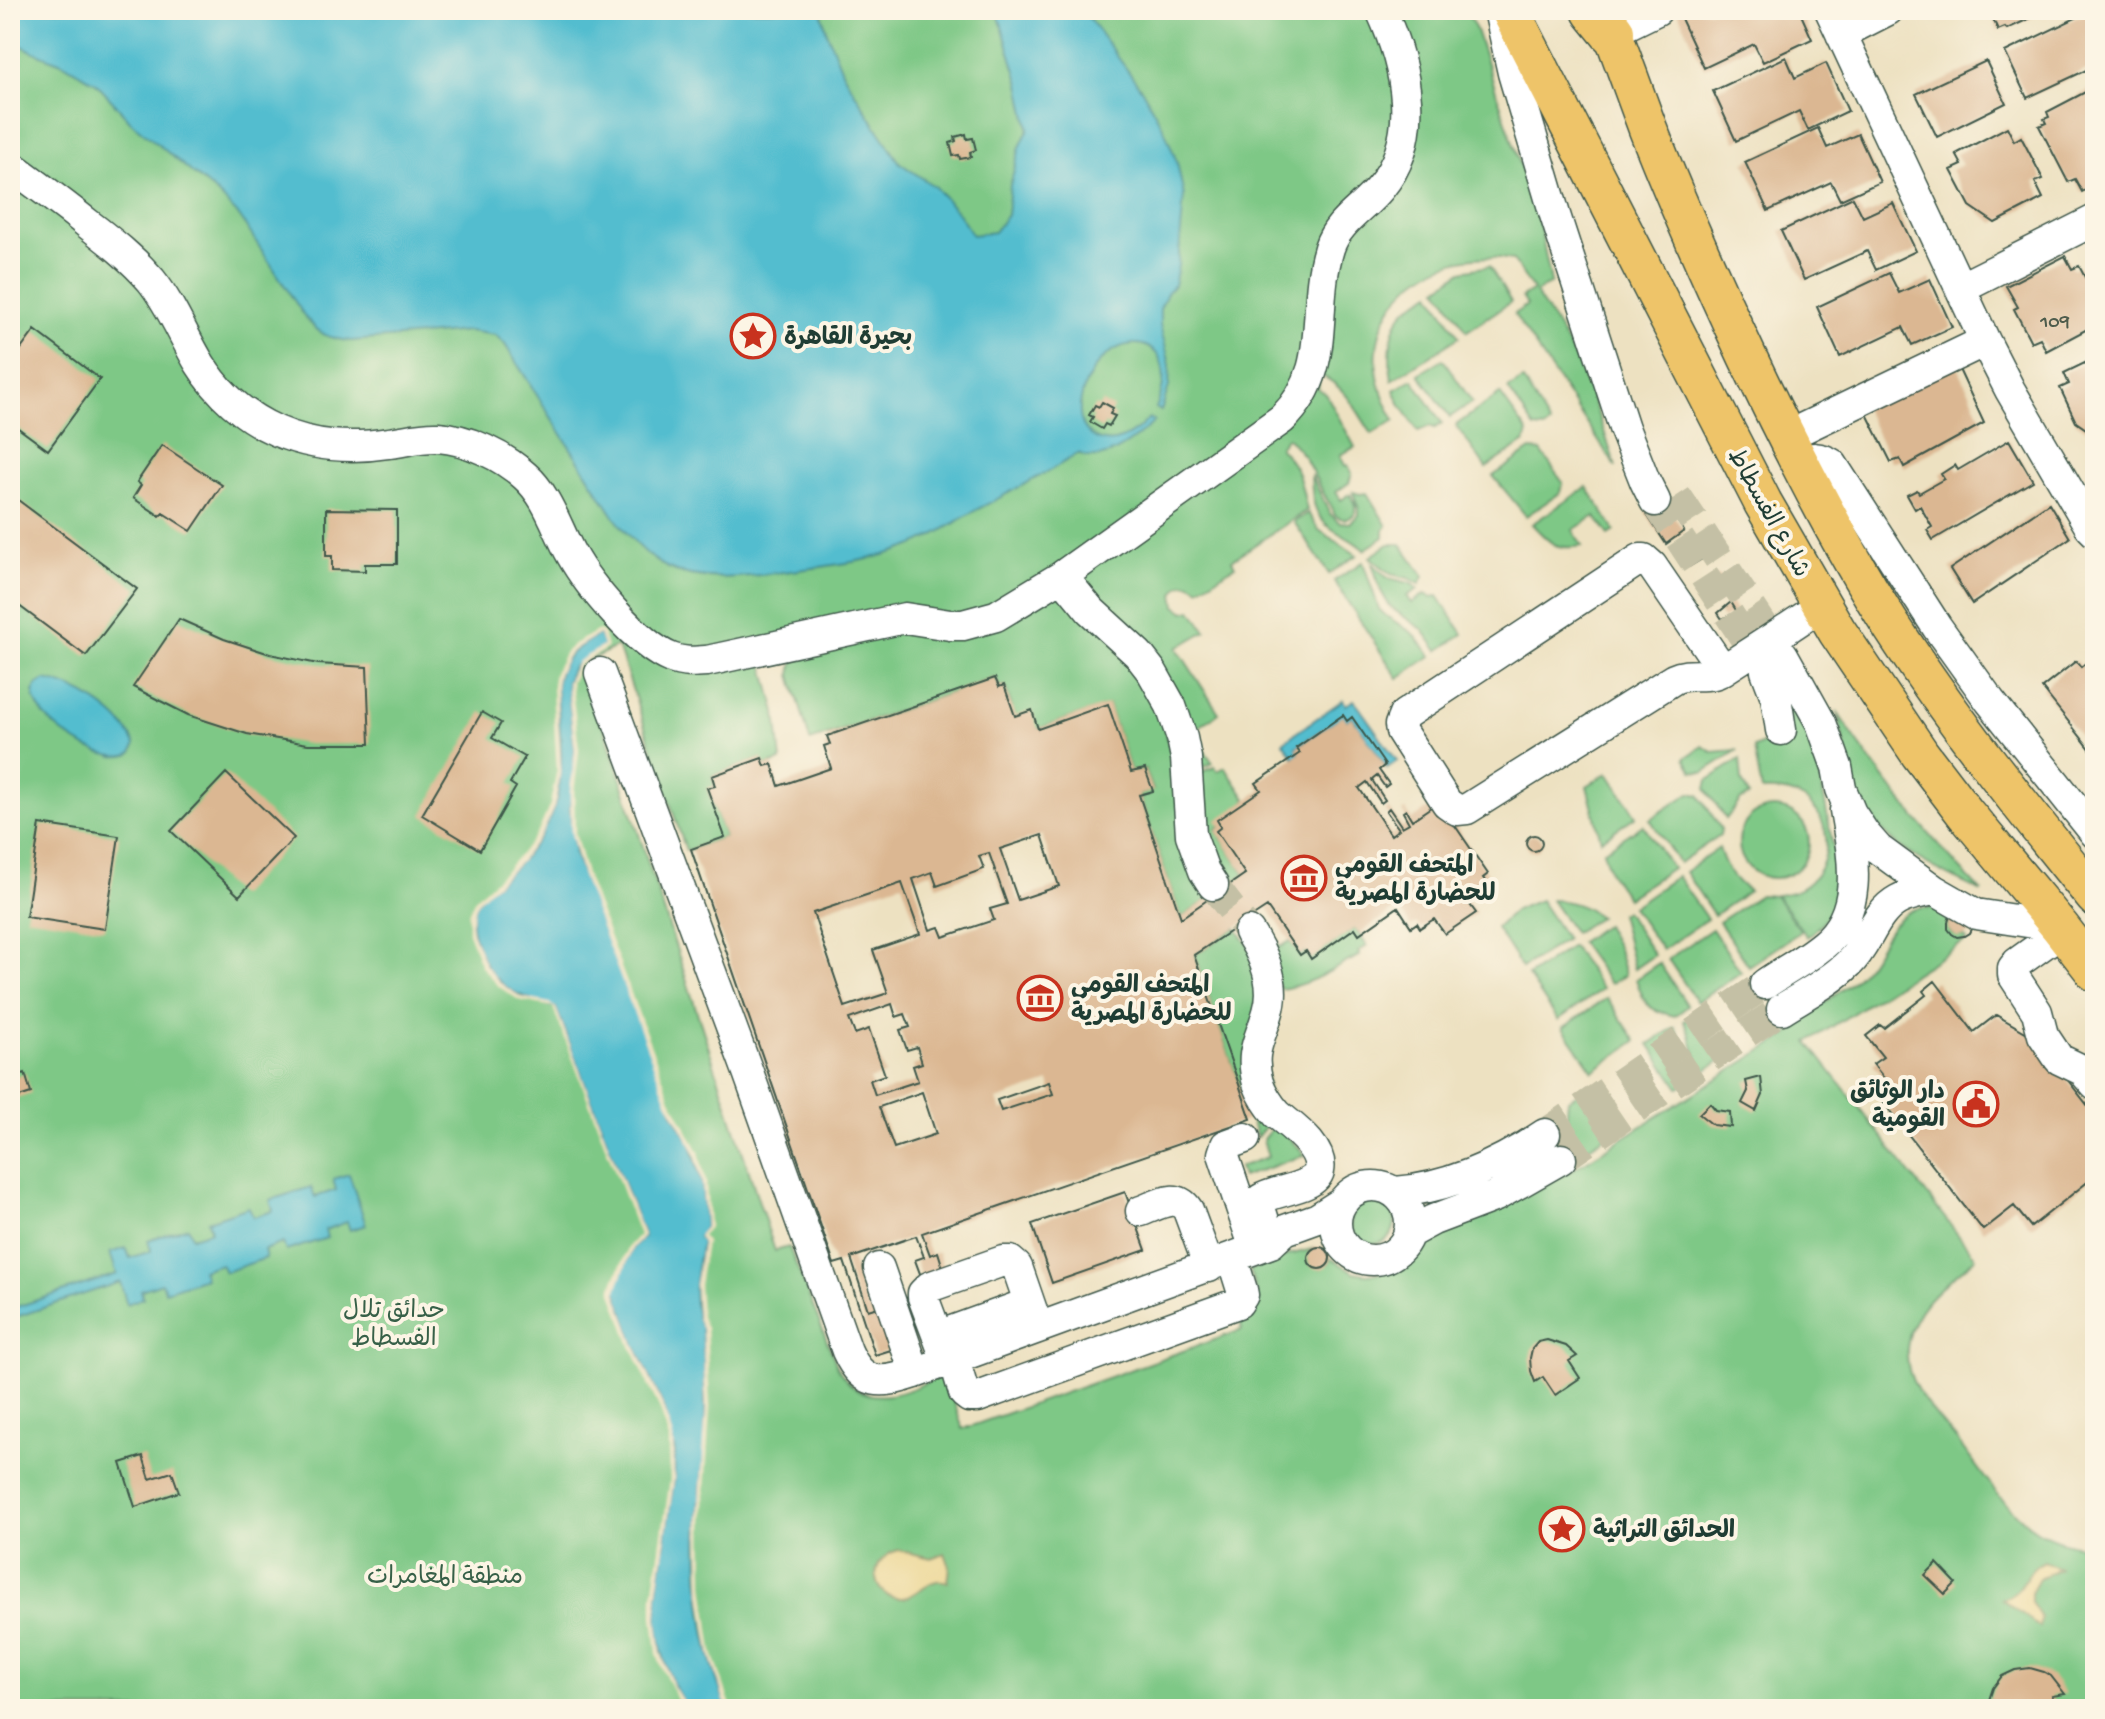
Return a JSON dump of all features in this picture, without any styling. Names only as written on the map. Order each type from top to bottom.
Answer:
[{"type":"main road","name":"شارع الفسطاط","points":[[1508,10],[1751,481],[1822,605],[1920,754],[2095,972]]},
{"type":"main road","name":"شارع الفسطاط","points":[[1603,17],[1725,310],[1792,450],[1856,566],[1893,628],[1973,743],[2095,897]]},
{"type":"street","points":[[10,165],[128,255],[152,281],[201,365],[232,402],[260,423],[298,439],[341,447],[437,437],[482,449],[529,478],[590,584],[653,648],[672,658],[695,662],[905,618],[950,625],[975,623],[1008,610],[1062,576],[1290,412],[1310,379],[1315,361],[1330,246],[1341,226],[1381,188],[1402,147],[1406,94],[1399,57],[1381,10]]},
{"type":"street","points":[[1499,10],[1513,73],[1555,215],[1633,454],[1664,496],[1508,10]]},
{"type":"street","points":[[1603,17],[1657,10]]},
{"type":"street","points":[[1888,10],[1836,22],[1985,341],[2010,390],[2095,532]]},
{"type":"street","points":[[1960,288],[2095,220]]},
{"type":"street","points":[[1792,450],[1985,341]]},
{"type":"street","points":[[1792,450],[1832,464],[1937,627],[1990,701],[2094,829]]},
{"type":"street","points":[[1723,670],[1652,566],[1640,559],[1404,715],[1401,731],[1447,803],[1451,807],[1467,809],[1674,679],[1686,674],[1710,676],[1723,670],[1822,605]]},
{"type":"street","points":[[1062,576],[1090,610],[1138,654],[1165,693],[1184,748],[1191,835],[1204,871],[1213,885]]},
{"type":"street","points":[[1765,984],[1824,944],[1838,930],[1854,885],[1854,866],[1837,767],[1821,723],[1775,663],[1781,730]]},
{"type":"street","points":[[600,673],[852,1363],[861,1374],[885,1382],[915,1373],[946,1352],[1034,1316],[1242,1254],[1321,1238],[1341,1242]]},
{"type":"street","points":[[1841,789],[1851,813],[1871,841],[1934,890],[1976,914],[2062,928]]},
{"type":"street","points":[[1782,1009],[1851,962],[1880,916],[1895,902],[1934,890]]},
{"type":"street","points":[[2062,928],[2017,963],[2013,975],[2037,1012],[2043,1035],[2059,1059],[2082,1070],[2095,1085]]},
{"type":"street","points":[[1242,1254],[1261,1199],[1312,1181],[1318,1175],[1319,1165],[1311,1146],[1272,1107],[1259,1084],[1255,1069],[1257,1039],[1271,998],[1264,959],[1249,932]]},
{"type":"street","points":[[1034,1316],[1017,1267],[1007,1260],[929,1287],[923,1293],[964,1393],[969,1397],[978,1397],[1238,1303],[1243,1295],[1242,1254],[1223,1154],[1226,1145],[1245,1138]]},
{"type":"street","points":[[1553,1146],[1496,1196],[1433,1220],[1409,1233],[1397,1251],[1378,1260],[1367,1260],[1347,1251],[1335,1223],[1346,1195],[1375,1185],[1395,1192],[1431,1188],[1483,1169],[1525,1147],[1553,1146]]},
{"type":"street","points":[[1395,1192],[1408,1211],[1409,1233]]},
{"type":"street","points":[[1141,1211],[1173,1200],[1182,1202],[1242,1254]]},
{"type":"street","points":[[1242,1254],[1285,1230],[1318,1218],[1340,1204]]},
{"type":"street","points":[[879,1268],[915,1373]]},
{"type":"green space","name":"حدائق تلال الفسطاط","points":[[10,10],[1466,10],[1476,30],[1539,222],[1551,283],[1535,293],[1578,365],[1616,467],[1514,314],[1527,305],[1522,297],[1533,290],[1513,260],[1478,258],[1446,264],[1419,279],[1397,299],[1383,325],[1377,354],[1380,387],[1395,420],[1372,434],[1337,385],[1320,375],[1318,389],[1326,394],[1355,447],[1340,455],[1352,473],[1349,483],[1336,492],[1341,500],[1350,494],[1355,503],[1355,514],[1345,519],[1335,515],[1304,456],[1287,437],[1279,447],[1296,469],[1307,510],[1232,560],[1235,566],[1199,589],[1185,584],[1174,594],[1176,606],[1185,612],[1192,610],[1206,631],[1177,648],[1219,713],[1192,732],[1213,763],[1199,769],[1149,677],[1213,896],[1181,918],[1139,795],[1153,790],[1145,769],[1131,772],[1108,705],[1038,729],[1015,716],[1005,686],[999,687],[995,678],[810,741],[791,675],[793,663],[799,656],[762,659],[776,713],[781,761],[765,766],[761,759],[712,776],[715,786],[708,789],[725,837],[686,851],[618,646],[583,663],[775,1251],[789,1247],[838,1368],[848,1382],[860,1391],[887,1395],[916,1387],[944,1373],[963,1429],[1242,1330],[1239,1314],[1251,1310],[1257,1303],[1250,1270],[1288,1255],[1313,1249],[1309,1256],[1310,1264],[1320,1269],[1329,1263],[1330,1258],[1354,1272],[1366,1274],[1398,1265],[1418,1242],[1570,1171],[1795,1030],[1791,1024],[1837,994],[1861,973],[1898,919],[1916,909],[1938,909],[1950,916],[1952,934],[1964,936],[1967,940],[1808,1042],[1976,1258],[1934,1294],[1917,1316],[1907,1348],[1910,1372],[1926,1403],[2014,1512],[2050,1537],[2095,1548],[2095,1709],[10,1709]]},
{"type":"green space","points":[[1489,266],[1511,302],[1467,331],[1438,288],[1462,271]]},
{"type":"green space","points":[[1431,293],[1459,337],[1392,380],[1390,351],[1397,322],[1409,307]]},
{"type":"green space","points":[[1443,359],[1472,402],[1450,417],[1419,374]]},
{"type":"green space","points":[[1413,379],[1442,423],[1435,428],[1430,426],[1418,431],[1394,390]]},
{"type":"green space","points":[[1523,380],[1550,425],[1544,429],[1535,428],[1508,389]]},
{"type":"green space","points":[[1500,394],[1528,433],[1525,442],[1486,468],[1456,425]]},
{"type":"green space","points":[[1531,450],[1541,451],[1563,483],[1560,493],[1526,516],[1493,476]]},
{"type":"green space","points":[[1311,475],[1330,514],[1339,522],[1350,523],[1359,515],[1353,492],[1367,493],[1387,526],[1384,537],[1364,550],[1325,523],[1314,504]]},
{"type":"green space","points":[[1587,487],[1615,531],[1609,535],[1595,516],[1573,530],[1582,546],[1565,547],[1549,541],[1532,524]]},
{"type":"green space","points":[[1308,513],[1319,530],[1357,555],[1329,574],[1294,522]]},
{"type":"green space","points":[[1389,544],[1401,544],[1424,576],[1420,584],[1391,574],[1370,557]]},
{"type":"green space","points":[[1363,562],[1379,609],[1414,634],[1431,656],[1398,678],[1334,581]]},
{"type":"green space","points":[[1372,563],[1388,578],[1410,583],[1418,589],[1407,596],[1412,603],[1425,594],[1438,596],[1463,634],[1438,651],[1422,629],[1390,607]]},
{"type":"green space","points":[[1779,672],[1808,728],[1815,750],[1838,873],[1831,909],[1807,937],[1776,895],[1797,890],[1811,881],[1824,858],[1825,832],[1814,808],[1804,799],[1784,792],[1762,791],[1754,748],[1769,741]]},
{"type":"green space","points":[[1837,712],[1905,805],[1982,892],[1912,855],[1882,830],[1860,798]]},
{"type":"green space","points":[[1703,746],[1712,752],[1738,750],[1704,772],[1693,771],[1685,758]]},
{"type":"green space","points":[[1740,759],[1742,781],[1749,796],[1740,801],[1726,819],[1706,789],[1708,780]]},
{"type":"green space","points":[[1215,767],[1218,771],[1225,767],[1247,800],[1216,830],[1245,874],[1223,890],[1207,864],[1199,773]]},
{"type":"green space","points":[[1608,773],[1636,816],[1601,840],[1587,786]]},
{"type":"green space","points":[[1690,793],[1699,795],[1721,829],[1720,835],[1679,863],[1650,819]]},
{"type":"green space","points":[[1774,808],[1799,818],[1809,843],[1799,868],[1774,878],[1749,868],[1739,843],[1749,818]]},
{"type":"green space","points":[[1643,825],[1672,868],[1627,898],[1610,872],[1603,851]]},
{"type":"green space","points":[[1719,848],[1730,873],[1749,891],[1714,915],[1685,872]]},
{"type":"green space","points":[[1677,876],[1707,919],[1662,950],[1632,907]]},
{"type":"green space","points":[[1760,895],[1775,896],[1801,931],[1749,966],[1719,922]]},
{"type":"green space","points":[[1540,900],[1566,939],[1522,968],[1496,928],[1515,910]]},
{"type":"green space","points":[[1551,900],[1576,904],[1599,917],[1574,933]]},
{"type":"green space","points":[[1625,911],[1654,955],[1634,969],[1620,914]]},
{"type":"green space","points":[[1605,925],[1618,949],[1625,975],[1610,984],[1580,942]]},
{"type":"green space","points":[[1236,928],[1252,950],[1271,1120],[1257,1137],[1194,955]]},
{"type":"green space","points":[[1355,928],[1367,946],[1358,952],[1360,955],[1312,980],[1280,989],[1265,946],[1276,939],[1281,947],[1290,941],[1300,955],[1306,951],[1311,958]]},
{"type":"green space","points":[[1712,929],[1741,972],[1697,1002],[1668,959]]},
{"type":"green space","points":[[1572,946],[1602,989],[1558,1020],[1528,976]]},
{"type":"green space","points":[[1659,963],[1688,1006],[1675,1016],[1648,1005],[1636,979]]},
{"type":"green space","points":[[1607,998],[1636,1041],[1593,1071],[1563,1028]]},
{"type":"green space","points":[[1694,1015],[1723,1059],[1704,1072],[1684,1021]]},
{"type":"green space","points":[[1675,1027],[1684,1060],[1696,1078],[1679,1088],[1649,1044]]},
{"type":"green space","points":[[1591,1086],[1618,1128],[1580,1153],[1568,1128],[1568,1100]]},
{"type":"green space","points":[[1276,1123],[1305,1155],[1242,1177],[1239,1167],[1268,1157],[1263,1139]]},
{"type":"green space","points":[[1373,1200],[1389,1206],[1395,1222],[1389,1238],[1373,1244],[1357,1238],[1351,1222],[1357,1206]]},
{"type":"sand","points":[[899,1550],[931,1558],[945,1553],[950,1567],[948,1582],[934,1582],[903,1598],[887,1595],[877,1582],[878,1567],[889,1554]]},
{"type":"sand","points":[[2044,1561],[2059,1568],[2039,1579],[2031,1593],[2031,1602],[2041,1618],[2040,1627],[2002,1599],[2016,1592],[2032,1570]]},
{"type":"water","name":"بحيرة القاهرة","points":[[10,10],[821,10],[843,73],[900,163],[935,187],[972,235],[994,232],[1007,215],[1010,185],[1020,147],[1029,128],[1020,84],[997,10],[1083,10],[1142,90],[1164,129],[1177,162],[1184,196],[1174,285],[1160,309],[1160,325],[1170,365],[1169,386],[1161,411],[1156,408],[1163,384],[1162,365],[1155,352],[1144,345],[1129,345],[1114,350],[1099,363],[1086,383],[1080,406],[1084,428],[1099,440],[1115,441],[1130,435],[1149,418],[1155,421],[1119,449],[1098,457],[1079,453],[929,538],[882,555],[837,565],[749,576],[722,578],[681,573],[652,558],[615,518],[504,343],[495,335],[468,331],[352,341],[320,332],[305,317],[240,217],[219,195],[131,122],[96,83],[62,63],[10,40]]},
{"type":"water","points":[[599,634],[604,646],[573,667],[567,682],[575,750],[570,811],[575,855],[674,1115],[691,1144],[702,1183],[705,1227],[698,1237],[702,1242],[695,1298],[695,1309],[702,1328],[705,1400],[699,1517],[700,1590],[712,1663],[728,1709],[688,1709],[667,1670],[660,1641],[657,1597],[674,1480],[675,1452],[665,1410],[635,1345],[615,1289],[633,1247],[644,1237],[556,1008],[521,996],[493,976],[486,966],[473,930],[473,912],[478,901],[527,853],[550,817],[558,792],[561,762],[558,675],[570,654]]},
{"type":"water","points":[[46,680],[85,695],[110,712],[135,745],[132,753],[117,756],[99,752],[60,730],[36,701],[35,689]]},
{"type":"water","points":[[1343,700],[1346,705],[1354,700],[1397,761],[1387,768],[1352,717],[1347,721],[1343,716],[1296,747],[1300,753],[1294,758],[1283,742]]},
{"type":"water","points":[[349,1174],[366,1225],[350,1230],[347,1222],[325,1230],[327,1238],[286,1251],[283,1243],[264,1250],[266,1258],[225,1272],[221,1264],[202,1270],[205,1278],[165,1291],[162,1283],[141,1290],[143,1298],[127,1304],[120,1282],[10,1319],[10,1309],[117,1274],[110,1253],[126,1248],[130,1258],[151,1251],[148,1240],[188,1227],[192,1237],[211,1231],[208,1221],[249,1207],[253,1217],[273,1211],[270,1200],[311,1187],[315,1197],[336,1190],[333,1179]]},
{"type":"pier","points":[[599,630],[603,633],[607,648],[581,664],[571,682],[579,750],[574,792],[575,833],[586,875],[671,1099],[699,1152],[706,1183],[709,1227],[702,1236],[706,1242],[699,1285],[701,1317],[706,1328],[710,1407],[703,1520],[704,1584],[713,1653],[732,1709],[728,1709],[724,1701],[710,1653],[701,1593],[699,1520],[706,1407],[702,1329],[697,1318],[695,1284],[702,1243],[698,1237],[705,1227],[702,1183],[695,1153],[667,1101],[582,876],[571,833],[570,792],[575,750],[567,682],[578,661],[603,646],[599,634],[568,655],[558,674],[561,770],[554,807],[544,830],[520,862],[479,900],[471,923],[485,964],[500,983],[521,997],[549,1003],[556,1008],[644,1237],[633,1247],[616,1292],[635,1345],[665,1410],[673,1438],[674,1480],[657,1615],[661,1652],[674,1687],[688,1709],[680,1705],[663,1671],[657,1653],[653,1616],[653,1596],[670,1480],[669,1439],[612,1292],[629,1246],[639,1235],[553,1007],[519,1000],[498,986],[481,966],[468,932],[468,914],[475,898],[529,844],[550,805],[557,770],[554,673],[565,652]]},
{"type":"building","points":[[1677,10],[1799,10],[1812,39],[1763,62],[1754,44],[1704,68]]},
{"type":"building","points":[[1989,10],[2048,10],[2007,29],[1998,30]]},
{"type":"building","points":[[2088,12],[2095,27],[2095,66],[2027,98],[2005,52]]},
{"type":"building","points":[[1786,57],[1795,78],[1826,63],[1848,111],[1808,130],[1799,111],[1736,141],[1713,91]]},
{"type":"building","points":[[1986,61],[2006,103],[1937,137],[1916,94]]},
{"type":"building","points":[[2095,87],[2095,185],[2082,192],[2075,179],[2068,182],[2039,126],[2046,123],[2044,119],[2049,117],[2047,112]]},
{"type":"building","points":[[2007,127],[2014,141],[2021,137],[2043,179],[2035,182],[2043,198],[1995,223],[1970,206],[1951,170],[1962,165],[1956,154]]},
{"type":"building","points":[[1818,128],[1827,148],[1858,134],[1880,182],[1840,200],[1831,182],[1768,211],[1745,162]]},
{"type":"building","points":[[966,134],[967,139],[973,138],[976,150],[970,152],[971,157],[960,159],[959,155],[953,156],[950,143],[956,141],[955,137]]},
{"type":"building","points":[[1853,197],[1863,217],[1893,203],[1916,251],[1876,270],[1867,251],[1804,280],[1781,231]]},
{"type":"building","points":[[2065,256],[2072,269],[2079,266],[2095,296],[2095,325],[2046,351],[2040,338],[2031,342],[2006,286]]},
{"type":"building","points":[[1889,273],[1899,293],[1930,279],[1952,327],[1912,345],[1903,327],[1840,357],[1817,307]]},
{"type":"building","points":[[35,330],[100,379],[48,450],[10,422],[10,364]]},
{"type":"building","points":[[2095,358],[2095,435],[2076,422],[2060,388],[2069,384],[2064,373]]},
{"type":"building","points":[[1956,363],[1984,423],[1904,467],[1900,459],[1891,462],[1863,406]]},
{"type":"building","points":[[1102,402],[1113,408],[1110,414],[1115,416],[1109,426],[1105,424],[1102,429],[1090,422],[1093,417],[1089,415],[1095,405],[1099,407]]},
{"type":"building","points":[[2009,440],[2033,481],[1933,540],[1927,530],[1932,527],[1920,506],[1915,509],[1907,495],[1917,490],[1919,493],[1944,479],[1941,474],[1955,465],[1958,470]]},
{"type":"building","points":[[162,445],[222,485],[191,531],[133,498],[141,485],[137,482]]},
{"type":"building","points":[[10,494],[137,589],[86,656],[10,599]]},
{"type":"building","points":[[1662,499],[1684,531],[1666,544],[1645,512]]},
{"type":"building","points":[[2049,503],[2070,538],[1972,604],[1950,569]]},
{"type":"building","points":[[326,509],[397,510],[397,564],[365,564],[365,571],[332,570],[332,556],[326,556]]},
{"type":"building","points":[[1702,549],[1707,556],[1689,567],[1684,561]]},
{"type":"building","points":[[1719,575],[1724,582],[1706,593],[1701,587]]},
{"type":"building","points":[[1731,602],[1737,612],[1722,619],[1718,613]]},
{"type":"building","points":[[179,619],[224,639],[270,654],[318,664],[367,667],[370,744],[308,744],[247,734],[188,715],[133,687]]},
{"type":"building","points":[[2095,655],[2095,755],[2042,688],[2076,661],[2081,667]]},
{"type":"building","name":"المتحف القومى للحضارة المصرية","points":[[995,678],[999,687],[1004,685],[1015,716],[1032,710],[1038,729],[1108,704],[1131,772],[1145,769],[1153,791],[1139,795],[1181,918],[1245,874],[1216,831],[1221,827],[1217,820],[1261,790],[1256,783],[1300,753],[1296,748],[1343,715],[1347,721],[1352,717],[1385,765],[1379,770],[1389,784],[1385,787],[1377,776],[1372,780],[1385,800],[1381,803],[1367,782],[1359,788],[1391,835],[1399,829],[1386,811],[1389,808],[1402,827],[1409,823],[1403,812],[1406,810],[1412,820],[1434,805],[1443,808],[1488,874],[1483,878],[1487,883],[1465,898],[1476,913],[1445,934],[1434,919],[1420,928],[1417,923],[1411,927],[1398,907],[1359,934],[1355,928],[1311,959],[1306,951],[1300,955],[1267,907],[1194,955],[1251,1119],[922,1233],[930,1255],[938,1252],[944,1271],[922,1279],[915,1260],[924,1257],[916,1236],[851,1258],[868,1310],[881,1306],[894,1349],[875,1355],[844,1261],[834,1264],[691,849],[725,837],[707,788],[715,786],[712,776],[762,758],[765,766],[772,764],[779,786],[831,768],[824,746],[830,744],[827,736]],"holes":[[[1042,835],[1059,886],[1018,900],[1000,849]],[[989,853],[1007,904],[990,909],[994,920],[943,937],[939,927],[930,930],[913,879],[932,872],[937,886],[984,869],[979,856]],[[902,883],[920,934],[873,950],[888,993],[845,1007],[813,913]],[[892,1004],[896,1017],[905,1014],[910,1027],[900,1030],[907,1050],[917,1047],[922,1063],[913,1066],[918,1081],[875,1095],[870,1080],[885,1075],[869,1029],[855,1034],[849,1019]],[[1049,1082],[1053,1094],[1001,1111],[997,1100]],[[922,1092],[936,1134],[894,1148],[879,1107]]]},
{"type":"building","points":[[482,712],[501,723],[492,738],[525,757],[510,783],[516,787],[480,850],[422,815]]},
{"type":"building","points":[[226,773],[294,838],[239,896],[171,831]]},
{"type":"building","points":[[40,824],[119,836],[105,929],[26,917]]},
{"type":"building","points":[[1534,835],[1542,843],[1534,851],[1526,843]]},
{"type":"building","points":[[1950,916],[1972,927],[1969,933],[1957,937],[1952,934],[1948,929]]},
{"type":"building","points":[[1935,981],[1974,1032],[1996,1015],[2034,1037],[2095,1115],[2095,1176],[2031,1227],[2014,1206],[1983,1230],[1879,1097],[1891,1087],[1873,1064],[1883,1057],[1866,1036],[1880,1025],[1884,1028],[1926,995],[1923,991]]},
{"type":"building","points":[[25,1073],[31,1093],[10,1100],[10,1078]]},
{"type":"building","points":[[1761,1077],[1763,1095],[1756,1111],[1742,1103],[1748,1091],[1746,1081]]},
{"type":"building","points":[[1710,1103],[1716,1110],[1730,1112],[1731,1127],[1713,1125],[1699,1114]]},
{"type":"building","points":[[1125,1192],[1146,1250],[1052,1283],[1032,1224]]},
{"type":"building","points":[[1319,1247],[1330,1258],[1319,1269],[1308,1258]]},
{"type":"building","points":[[1547,1340],[1566,1346],[1577,1356],[1569,1361],[1580,1378],[1555,1395],[1543,1377],[1535,1382],[1531,1371],[1532,1349],[1538,1342]]},
{"type":"building","points":[[143,1456],[150,1479],[172,1472],[179,1492],[135,1507],[121,1463]]},
{"type":"building","points":[[1937,1563],[1956,1583],[1945,1594],[1925,1575]]},
{"type":"building","points":[[2030,1668],[2051,1676],[2065,1694],[2052,1696],[2054,1709],[1986,1709],[1993,1688],[2002,1676]]},
{"type":"tunnel","points":[[1677,496],[1783,655]]},
{"type":"tunnel","points":[[1655,501],[1766,671]]},
{"type":"tunnel","points":[[1213,885],[1249,932]]},
{"type":"tunnel","points":[[1545,1134],[1765,984]]},
{"type":"tunnel","points":[[1561,1159],[1782,1009]]},
{"type":"place","name":"بحيرة القاهرة","points":[[753,336]]},
{"type":"place","name":"المتحف القومي للحضارة المصرية","points":[[1304,878]]},
{"type":"place","name":"المتحف القومى للحضارة المصرية","points":[[1040,998]]},
{"type":"place","name":"دار الوثائق القومية","points":[[1976,1104]]},
{"type":"place","name":"الحدائق التراثية","points":[[1562,1529]]},
{"type":"park label","name":"منطقة المغامرات","points":[[445,1575]]}]
